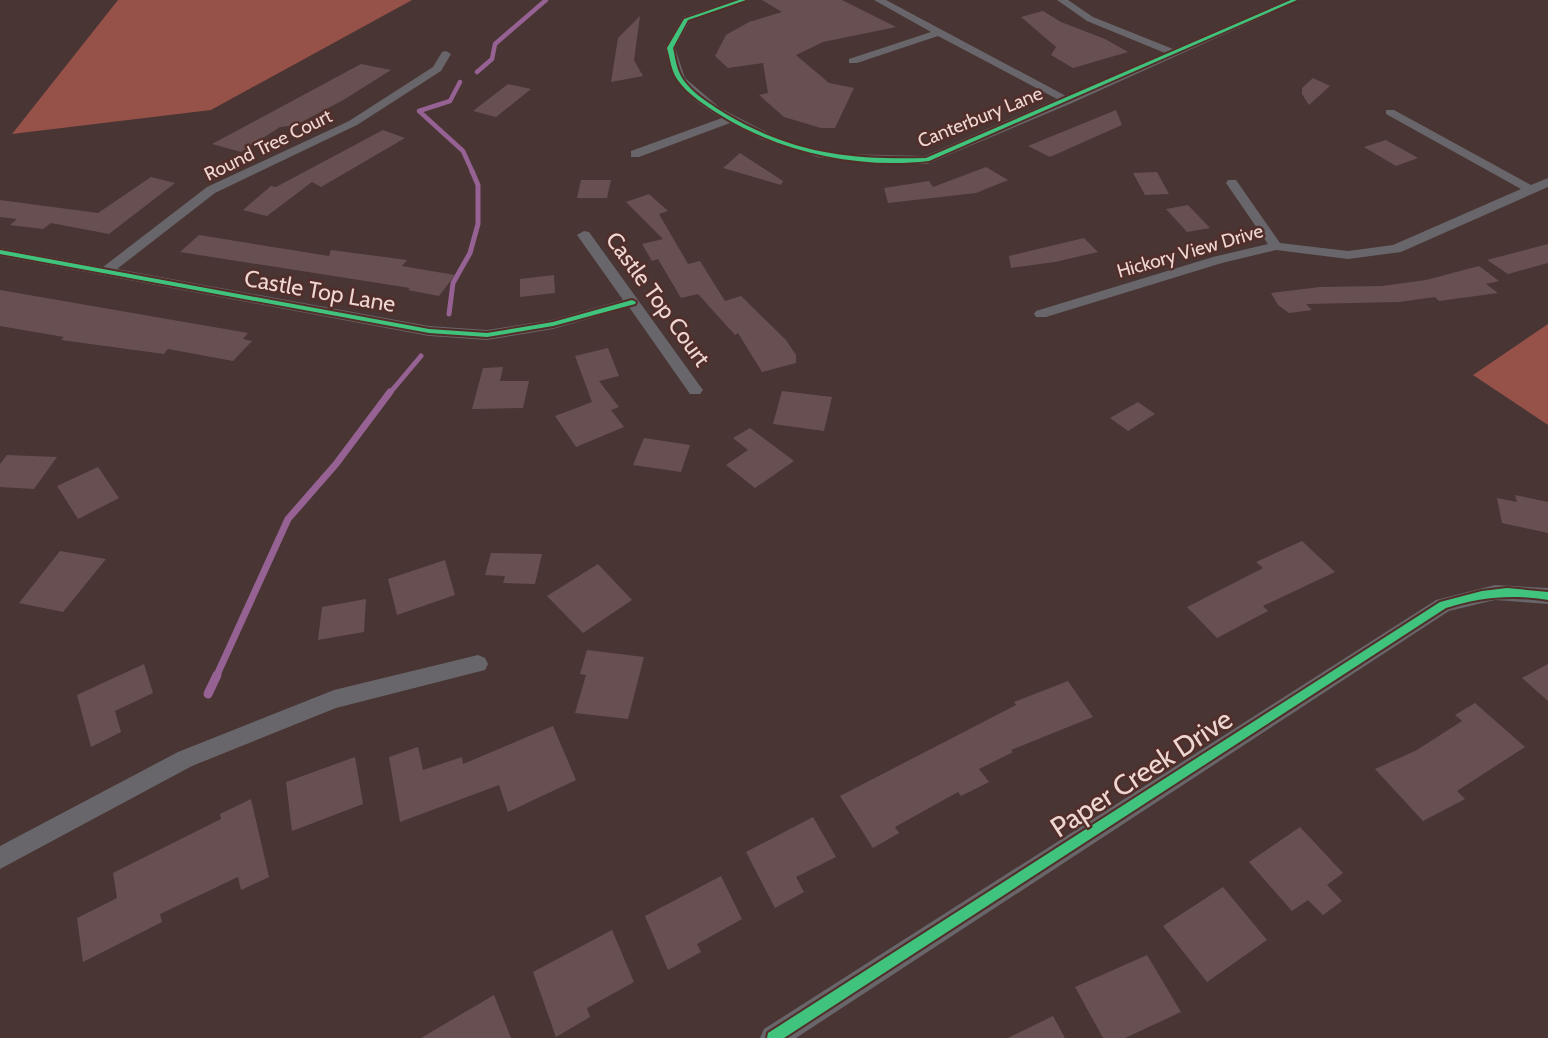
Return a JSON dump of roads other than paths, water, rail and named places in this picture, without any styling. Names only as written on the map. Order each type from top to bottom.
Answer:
[{"type":"street","name":"Canterbury Lane","points":[[744,0],[686,19],[670,48],[678,76],[701,101],[776,142],[821,154],[876,163],[927,160],[1068,101],[1295,0]]},
{"type":"street","points":[[879,0],[1068,101]]},
{"type":"street","points":[[1062,0],[1090,19],[1174,53]]},
{"type":"street","points":[[853,61],[940,32]]},
{"type":"street","name":"Round Tree Court","points":[[105,272],[211,191],[353,123],[437,69],[446,54]]},
{"type":"street","points":[[1390,112],[1529,189]]},
{"type":"street","points":[[635,154],[730,119]]},
{"type":"street","name":"Hickory View Drive","points":[[1041,314],[1218,260],[1276,246],[1348,255],[1396,249],[1548,182]]},
{"type":"street","points":[[1232,183],[1276,246]]},
{"type":"street","name":"Castle Top Court","points":[[584,235],[695,390]]},
{"type":"street","name":"Castle Top Lane","points":[[0,252],[429,331],[487,335],[553,324],[632,302]]},
{"type":"street","name":"Paper Creek Drive","points":[[773,1038],[1443,605],[1479,593],[1531,593],[1548,596]]},
{"type":"street","points":[[0,858],[185,759],[334,699],[478,664]]},
{"type":"waterway","points":[[477,72],[492,59],[495,44],[546,0]]},
{"type":"waterway","points":[[460,82],[450,101],[419,111],[463,151],[473,173]]},
{"type":"waterway","points":[[449,314],[453,283],[470,253],[478,224],[478,185],[472,171]]},
{"type":"waterway","points":[[389,394],[421,356]]},
{"type":"waterway","points":[[216,677],[288,519],[336,464],[390,392]]},
{"type":"waterway","points":[[208,694],[217,675]]}]
